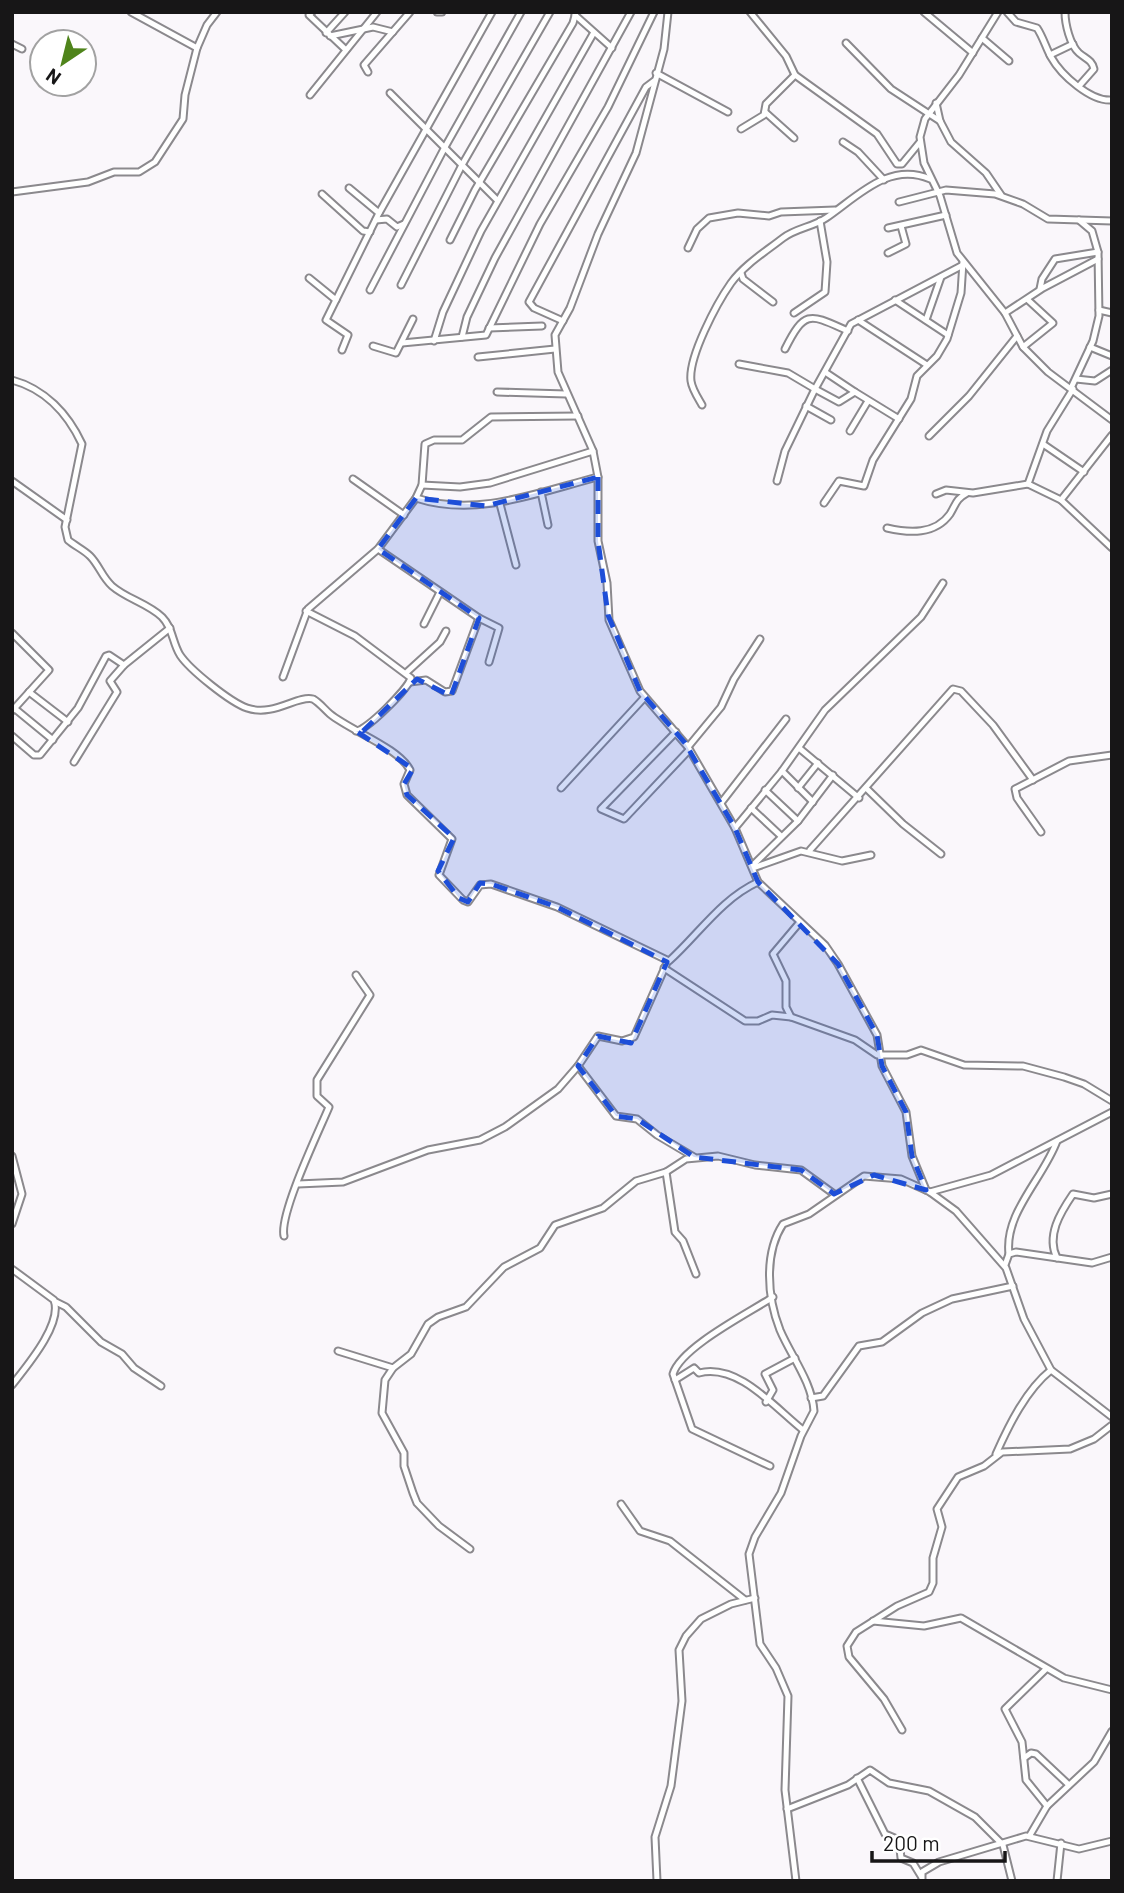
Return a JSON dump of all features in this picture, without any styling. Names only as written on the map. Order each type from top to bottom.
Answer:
[{"type":"street","points":[[131,12],[197,48]]},
{"type":"street","points":[[12,192],[88,182],[114,172],[139,172],[155,162],[183,119],[185,95],[197,48],[207,24],[218,12]]},
{"type":"street","points":[[312,12],[309,15],[346,50]]},
{"type":"street","points":[[328,35],[345,12]]},
{"type":"street","points":[[310,95],[377,12]]},
{"type":"street","points":[[368,72],[364,65],[410,12]]},
{"type":"street","points":[[342,350],[348,335],[326,321],[378,216],[492,12]]},
{"type":"street","points":[[370,290],[445,147],[522,12]]},
{"type":"street","points":[[401,285],[462,165],[550,12]]},
{"type":"street","points":[[462,337],[467,317],[495,258],[631,12]]},
{"type":"street","points":[[402,343],[484,336],[540,224],[608,107],[654,12]]},
{"type":"street","points":[[750,12],[786,56],[795,75],[819,96],[870,128],[899,166],[920,142]]},
{"type":"street","points":[[924,12],[973,53]]},
{"type":"street","points":[[998,12],[922,126],[920,142],[931,180],[939,192],[954,244],[963,264],[1005,313],[1023,346],[1035,360],[1112,419]]},
{"type":"street","points":[[1007,12],[1016,22],[1037,28],[1050,55],[1079,86],[1098,100],[1112,100]]},
{"type":"street","points":[[1065,12],[1065,27],[1073,44],[1093,64],[1094,69],[1079,86]]},
{"type":"street","points":[[450,240],[575,13],[593,34],[612,48]]},
{"type":"street","points":[[666,13],[664,49],[648,114],[631,166],[597,234],[555,335],[558,373],[593,451],[598,477],[598,541],[607,583],[609,620],[644,698],[689,749],[735,828],[758,882],[825,945],[838,964],[877,1035],[882,1066],[906,1112],[912,1156],[928,1191]]},
{"type":"street","points":[[334,25],[345,32]]},
{"type":"street","points":[[328,35],[376,27],[393,32]]},
{"type":"street","points":[[434,341],[456,282],[497,200],[593,34]]},
{"type":"street","points":[[982,38],[1009,61]]},
{"type":"street","points":[[846,43],[880,79],[940,121]]},
{"type":"street","points":[[12,44],[22,49]]},
{"type":"street","points":[[1050,55],[1073,44]]},
{"type":"street","points":[[656,73],[728,111]]},
{"type":"street","points":[[741,129],[765,112],[766,104],[795,75]]},
{"type":"street","points":[[563,321],[534,308],[528,302],[646,87],[654,81]]},
{"type":"street","points":[[390,93],[497,200]]},
{"type":"street","points":[[936,103],[940,121],[951,142],[986,173],[1001,195]]},
{"type":"street","points":[[765,112],[794,138]]},
{"type":"street","points":[[843,142],[858,152],[884,180]]},
{"type":"street","points":[[702,405],[691,381],[695,355],[728,288],[741,273],[783,238],[820,221],[860,191],[884,180],[911,174],[931,180]]},
{"type":"street","points":[[349,188],[378,216],[397,227],[404,224]]},
{"type":"street","points":[[899,202],[939,192],[1001,195],[1048,219],[1112,221]]},
{"type":"street","points":[[322,194],[363,231],[370,232]]},
{"type":"street","points":[[688,248],[697,229],[709,218],[738,213],[769,216],[781,212],[835,209]]},
{"type":"street","points":[[888,228],[946,215]]},
{"type":"street","points":[[1028,484],[1053,419],[1072,389],[1098,327],[1098,256],[1092,231],[1079,220]]},
{"type":"street","points":[[794,313],[825,292],[827,262],[820,221]]},
{"type":"street","points":[[888,253],[906,244],[901,226]]},
{"type":"street","points":[[1040,289],[1042,279],[1055,259],[1098,256]]},
{"type":"street","points":[[1005,313],[1040,289],[1098,256]]},
{"type":"street","points":[[777,481],[785,452],[806,406],[848,331],[858,320],[963,264]]},
{"type":"street","points":[[824,503],[839,481],[864,486],[873,460],[911,399],[917,376],[940,353],[961,293],[963,264]]},
{"type":"street","points":[[741,273],[743,279],[773,302]]},
{"type":"street","points":[[926,320],[941,277]]},
{"type":"street","points":[[309,278],[336,300]]},
{"type":"street","points":[[895,300],[948,335]]},
{"type":"street","points":[[1023,346],[1053,323],[1027,300]]},
{"type":"street","points":[[1099,310],[1112,313]]},
{"type":"street","points":[[785,349],[797,326],[808,318],[824,318],[848,331]]},
{"type":"street","points":[[373,346],[394,354],[413,319]]},
{"type":"street","points":[[858,320],[928,365]]},
{"type":"street","points":[[489,328],[542,326]]},
{"type":"street","points":[[929,436],[969,396],[1017,336]]},
{"type":"street","points":[[1090,347],[1112,356]]},
{"type":"street","points":[[478,357],[555,349]]},
{"type":"street","points":[[739,364],[788,373],[839,402],[855,392]]},
{"type":"street","points":[[1076,379],[1095,381],[1112,370]]},
{"type":"street","points":[[825,372],[899,419]]},
{"type":"street","points":[[12,380],[36,388],[59,409],[82,444],[67,520],[68,540],[91,557],[110,584],[149,607],[170,628],[178,651],[187,663],[242,705],[254,709],[284,708],[309,697],[356,731],[389,748],[409,766],[410,773],[404,784],[407,795],[452,839],[439,875],[463,900],[468,902],[480,885],[491,884],[557,907],[669,961]]},
{"type":"street","points":[[497,392],[566,394]]},
{"type":"street","points":[[850,431],[868,401]]},
{"type":"street","points":[[806,406],[831,420]]},
{"type":"street","points":[[283,677],[306,611],[379,549],[416,498],[422,485],[423,449],[429,441],[462,440],[491,417],[578,416]]},
{"type":"street","points":[[1061,500],[1112,436]]},
{"type":"street","points":[[1043,444],[1084,472]]},
{"type":"street","points":[[422,485],[460,486],[490,483],[593,451]]},
{"type":"street","points":[[416,498],[442,503],[500,504],[598,477]]},
{"type":"street","points":[[353,479],[404,515]]},
{"type":"street","points":[[12,481],[67,520]]},
{"type":"street","points":[[887,528],[920,532],[932,528],[947,516],[956,500],[967,493],[1028,484],[1061,500],[1112,548]]},
{"type":"street","points":[[936,494],[954,489],[967,493]]},
{"type":"street","points":[[541,492],[548,525]]},
{"type":"street","points":[[500,504],[516,565]]},
{"type":"street","points":[[379,549],[500,630],[489,662]]},
{"type":"street","points":[[735,828],[782,771],[825,710],[921,617],[943,583]]},
{"type":"street","points":[[424,624],[440,592]]},
{"type":"street","points":[[306,611],[355,636],[407,672],[410,682]]},
{"type":"street","points":[[356,731],[365,729],[410,682],[426,680],[445,692],[453,691],[479,618]]},
{"type":"street","points":[[74,762],[117,692],[110,681],[124,665],[170,628]]},
{"type":"street","points":[[407,672],[440,642],[446,631]]},
{"type":"street","points":[[12,633],[49,670],[13,709],[53,740]]},
{"type":"street","points":[[676,732],[601,809],[624,818],[689,749],[721,706],[734,679],[760,639]]},
{"type":"street","points":[[12,736],[37,756],[68,722],[106,656],[112,656],[124,665]]},
{"type":"street","points":[[810,850],[859,798],[953,689],[961,691],[993,725],[1032,780]]},
{"type":"street","points":[[29,692],[68,722]]},
{"type":"street","points":[[561,788],[644,698]]},
{"type":"street","points":[[721,803],[786,719]]},
{"type":"street","points":[[799,748],[859,798]]},
{"type":"street","points":[[1041,832],[1014,790],[1069,761],[1112,755]]},
{"type":"street","points":[[798,788],[818,763]]},
{"type":"street","points":[[782,771],[813,802]]},
{"type":"street","points":[[752,867],[798,821],[833,775]]},
{"type":"street","points":[[866,788],[903,824],[941,853]]},
{"type":"street","points":[[765,790],[798,821]]},
{"type":"street","points":[[751,808],[781,836]]},
{"type":"street","points":[[752,867],[785,854],[810,850],[842,861],[871,855]]},
{"type":"street","points":[[298,1184],[343,1182],[428,1150],[480,1140],[547,1098],[578,1066],[598,1036],[622,1041],[634,1037],[669,961],[696,931],[739,894],[758,882]]},
{"type":"street","points":[[791,1017],[786,1007],[786,981],[773,954],[800,922]]},
{"type":"street","points":[[664,968],[745,1021],[758,1021],[772,1015],[791,1017],[839,1033],[881,1054],[907,1055],[921,1050],[964,1065],[1023,1066],[1075,1080],[1112,1101]]},
{"type":"street","points":[[284,1236],[283,1225],[330,1105],[317,1096],[317,1080],[369,1000],[370,991],[356,975]]},
{"type":"street","points":[[578,1066],[616,1116],[637,1119],[657,1135],[694,1157]]},
{"type":"street","points":[[928,1191],[991,1175],[1112,1112]]},
{"type":"street","points":[[1057,1141],[1046,1167],[1008,1230],[1009,1254],[1005,1260],[1006,1268],[1024,1319],[1051,1370],[1112,1416]]},
{"type":"street","points":[[12,1156],[22,1194],[12,1224]]},
{"type":"street","points":[[470,1549],[439,1526],[417,1503],[404,1466],[404,1453],[383,1413],[385,1380],[393,1368],[411,1354],[428,1324],[438,1317],[467,1307],[496,1273],[540,1248],[555,1225],[603,1208],[636,1181],[666,1172],[694,1157],[718,1156],[801,1171],[834,1194]]},
{"type":"street","points":[[666,1172],[675,1232],[682,1241],[696,1274]]},
{"type":"street","points":[[796,1881],[787,1809],[788,1696],[780,1675],[760,1644],[750,1549],[781,1493],[803,1430],[814,1411],[795,1358],[780,1329],[773,1297],[769,1256],[771,1245],[779,1230],[790,1219],[810,1214],[834,1194],[864,1176],[874,1175],[901,1179],[928,1191],[956,1211],[1006,1268]]},
{"type":"street","points":[[1057,1258],[1052,1239],[1059,1215],[1073,1194],[1094,1198],[1112,1194]]},
{"type":"street","points":[[1009,1254],[1092,1263],[1112,1257]]},
{"type":"street","points":[[12,1269],[66,1307],[101,1342],[122,1354],[134,1368],[161,1386]]},
{"type":"street","points":[[811,1398],[823,1396],[859,1346],[882,1342],[922,1313],[952,1299],[1013,1286]]},
{"type":"street","points":[[770,1466],[692,1429],[675,1380],[674,1368],[683,1357],[773,1297]]},
{"type":"street","points":[[12,1385],[44,1343],[56,1302]]},
{"type":"street","points":[[338,1351],[393,1368]]},
{"type":"street","points":[[766,1402],[773,1390],[765,1374],[795,1358]]},
{"type":"street","points":[[675,1380],[694,1368],[699,1373],[715,1370],[740,1377],[766,1402],[803,1430]]},
{"type":"street","points":[[996,1456],[1028,1397],[1040,1379],[1051,1370]]},
{"type":"street","points":[[902,1730],[884,1699],[849,1657],[847,1646],[850,1638],[873,1621],[929,1592],[933,1583],[933,1558],[942,1527],[937,1513],[940,1503],[958,1477],[984,1466],[1009,1450],[1070,1449],[1094,1439],[1112,1425]]},
{"type":"street","points":[[621,1504],[640,1531],[678,1547],[745,1600]]},
{"type":"street","points":[[657,1881],[655,1837],[671,1786],[682,1701],[679,1650],[686,1636],[701,1619],[755,1598]]},
{"type":"street","points":[[873,1621],[923,1626],[961,1618],[1063,1678],[1112,1690]]},
{"type":"street","points":[[1046,1669],[1005,1709],[1020,1736],[1026,1780],[1047,1806]]},
{"type":"street","points":[[1030,1835],[1047,1806],[1094,1762],[1112,1731]]},
{"type":"street","points":[[1024,1758],[1031,1753],[1036,1754],[1069,1785]]},
{"type":"street","points":[[787,1809],[848,1785],[870,1770],[889,1783],[916,1786],[942,1796],[975,1817],[1003,1845],[1012,1881]]},
{"type":"street","points":[[857,1778],[885,1834],[900,1840],[901,1858],[913,1863],[921,1878],[939,1862],[1030,1835],[1079,1849],[1110,1841],[1112,1850]]},
{"type":"street","points":[[1057,1881],[1061,1843]]},
{"type":"highlighted area","points":[[598,477],[598,541],[608,615],[640,691],[685,743],[735,828],[758,882],[838,964],[877,1035],[882,1066],[906,1112],[912,1156],[926,1190],[874,1175],[834,1194],[801,1170],[694,1157],[637,1119],[616,1116],[578,1066],[598,1036],[631,1043],[667,962],[557,907],[491,884],[480,883],[468,902],[459,898],[438,871],[454,838],[407,795],[404,784],[413,769],[356,731],[363,731],[417,679],[451,696],[479,618],[378,549],[416,498],[486,506]]}]
